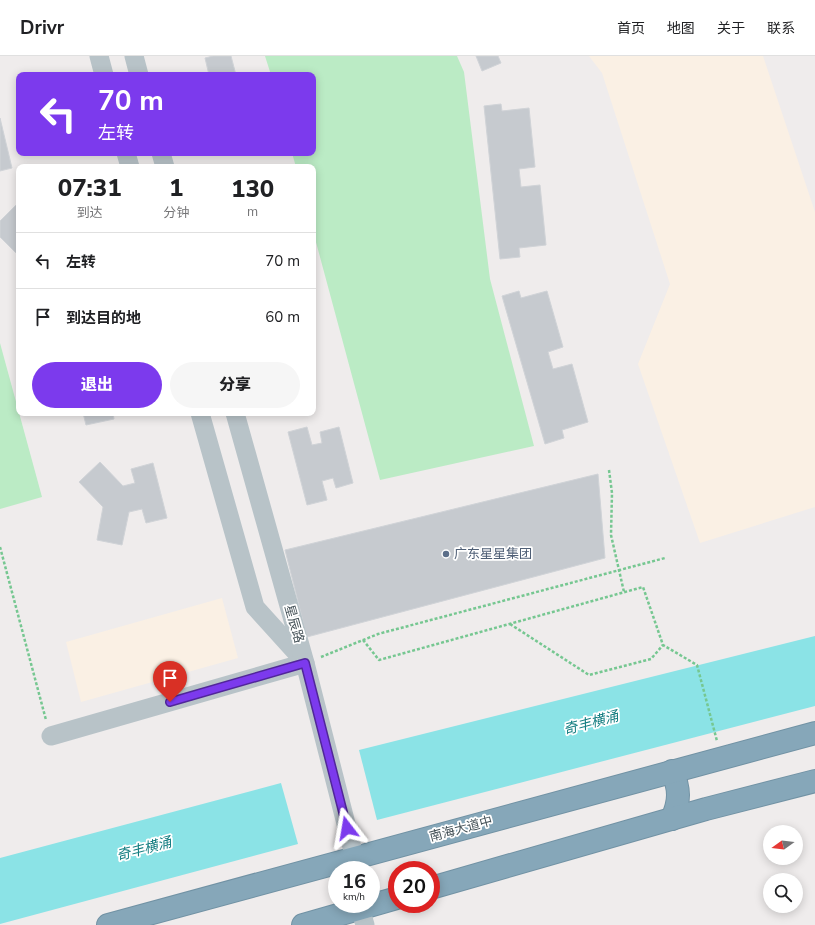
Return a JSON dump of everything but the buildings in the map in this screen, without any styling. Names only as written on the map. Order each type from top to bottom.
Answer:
[{"type":"highway","name":"南海大道中","points":[[108,925],[815,733]]},
{"type":"highway","points":[[672,771],[677,782],[679,804],[672,819]]},
{"type":"highway","points":[[440,885],[672,819],[815,781]]},
{"type":"highway","points":[[303,925],[362,917],[388,903]]},
{"type":"street","points":[[99,56],[103,72]]},
{"type":"street","points":[[134,56],[138,72]]},
{"type":"street","points":[[51,736],[305,663],[255,606],[201,416]]},
{"type":"street","name":"星辰路","points":[[236,416],[305,663],[355,859]]},
{"type":"path","points":[[609,470],[612,493],[611,535],[624,592]]},
{"type":"path","points":[[0,547],[51,736]]},
{"type":"path","points":[[305,663],[378,634],[665,558]]},
{"type":"path","points":[[363,640],[379,660],[643,588],[663,644],[697,665],[712,727]]},
{"type":"path","points":[[510,624],[589,675],[651,659],[663,644]]},
{"type":"shaded area","points":[[589,56],[763,56],[815,212],[815,507],[700,543],[638,364],[670,284],[602,73]]},
{"type":"shaded area","points":[[222,598],[238,658],[81,702],[66,642]]},
{"type":"green space","points":[[265,56],[457,56],[464,72],[490,279],[534,446],[380,480],[316,242],[316,164],[295,164],[293,156],[316,156],[316,72],[270,72]]},
{"type":"green space","points":[[0,343],[16,402],[16,416],[20,416],[42,497],[0,509]]},
{"type":"water","name":"奇丰横涌","points":[[815,636],[815,706],[377,820],[359,750]]},
{"type":"water","name":"奇丰横涌","points":[[281,783],[298,844],[0,924],[0,858]]},
{"type":"place","name":"广东星星集团","points":[[446,554]]},
{"type":"route","points":[[170,702],[305,663],[347,828]]}]
